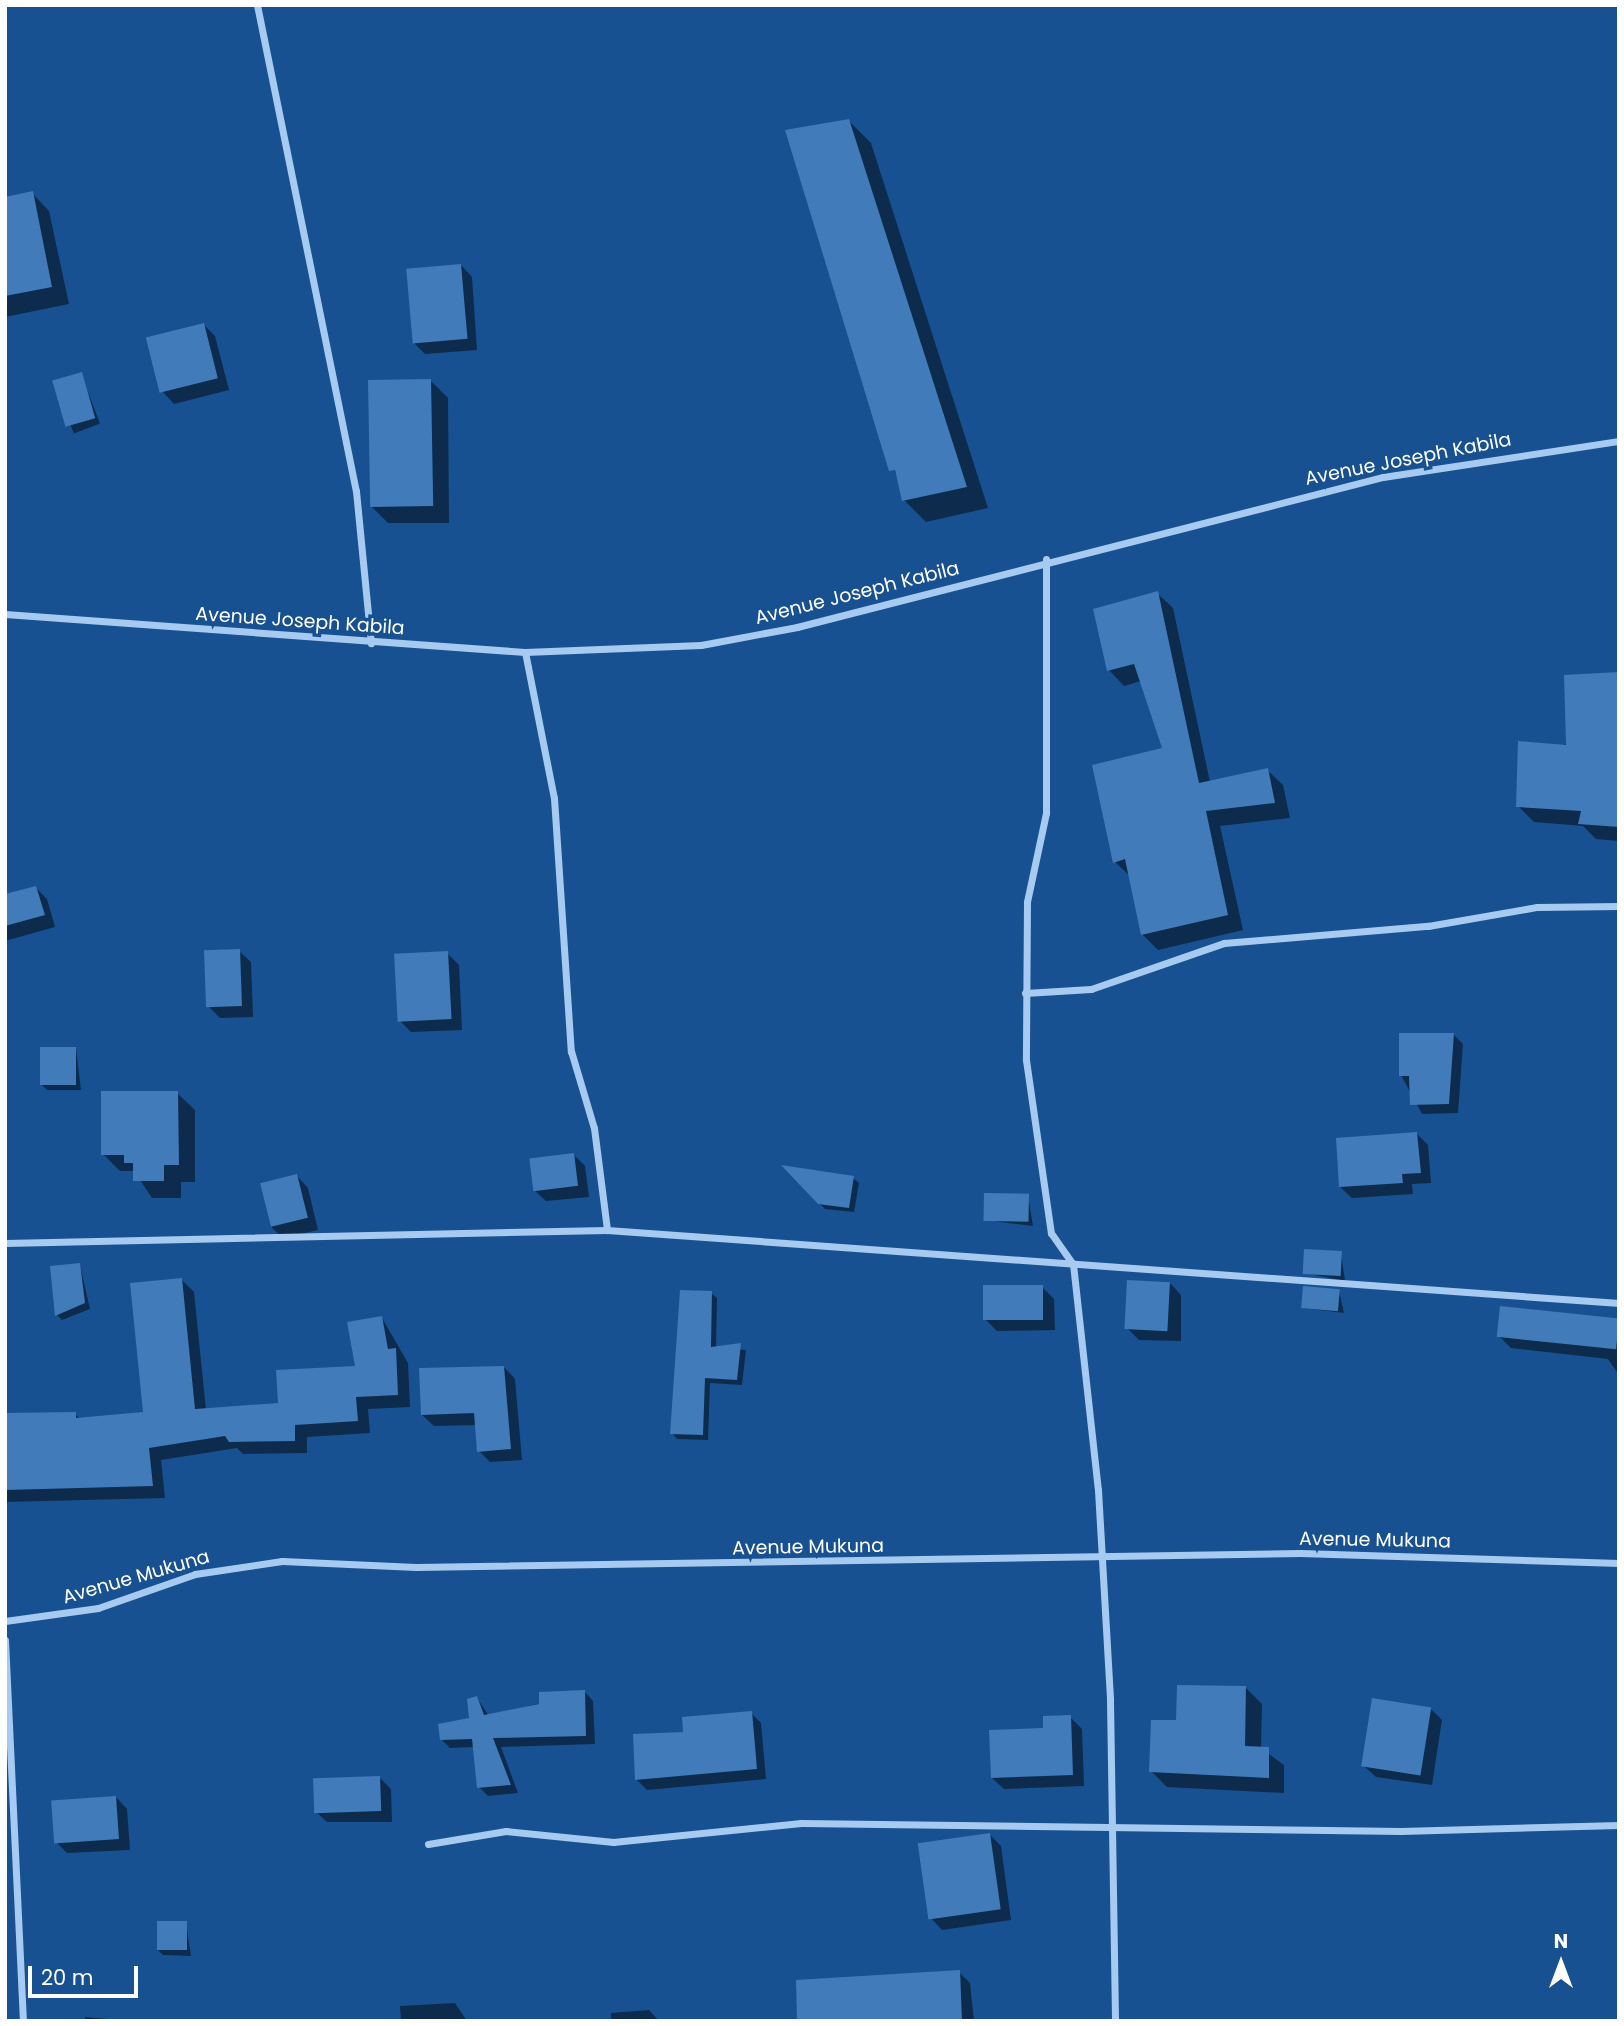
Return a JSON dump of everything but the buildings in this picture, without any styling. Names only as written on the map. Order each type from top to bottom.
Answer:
[{"type":"street","points":[[257,5],[356,491],[372,643]]},
{"type":"street","name":"Avenue Joseph Kabila","points":[[5,614],[372,643],[525,652],[701,645],[797,627],[1046,559],[1383,477],[1619,441]]},
{"type":"street","points":[[1046,559],[1046,813],[1027,902],[1026,1060],[1051,1233],[1073,1264],[1101,1560],[1112,1828],[1115,2021]]},
{"type":"street","points":[[525,652],[554,798],[571,1051],[594,1128],[607,1230]]},
{"type":"street","points":[[1025,993],[1091,989],[1224,943],[1428,926],[1537,907],[1619,906]]},
{"type":"street","points":[[5,1243],[607,1230],[1619,1303]]},
{"type":"street","name":"Avenue Mukuna","points":[[5,1620],[98,1608],[195,1574],[282,1561],[430,1566],[1101,1560],[1300,1553],[1619,1563]]},
{"type":"street","points":[[5,1640],[23,2021]]},
{"type":"street","points":[[428,1844],[506,1831],[613,1842],[802,1824],[1112,1828],[1619,1825]]}]
